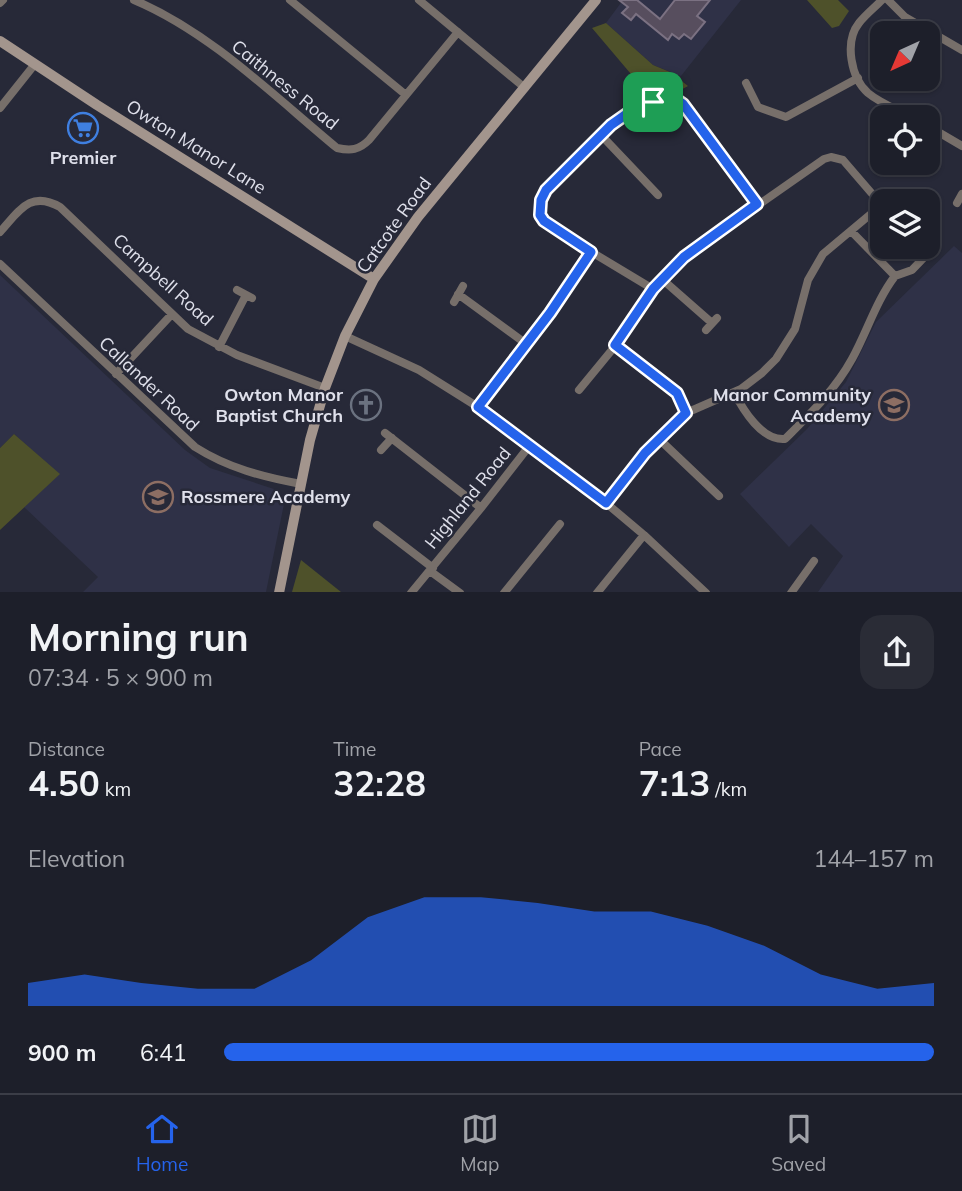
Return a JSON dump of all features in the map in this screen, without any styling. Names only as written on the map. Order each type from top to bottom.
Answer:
[{"type":"street","name":"Caithness Road","points":[[134,0],[146,2],[200,35],[337,148],[349,150],[366,143],[458,32]]},
{"type":"street","points":[[290,0],[406,95]]},
{"type":"street","points":[[419,0],[525,88]]},
{"type":"street","name":"Catcote Road","points":[[279,592],[310,440],[324,388],[345,336],[374,279],[418,217],[596,0]]},
{"type":"street","points":[[882,0],[858,23],[851,41],[851,58],[858,78],[868,93],[890,105]]},
{"type":"street","points":[[888,0],[905,17],[962,50]]},
{"type":"street","name":"Owton Manor Lane","points":[[0,41],[374,279]]},
{"type":"street","points":[[0,108],[35,64]]},
{"type":"street","points":[[746,83],[758,107],[786,117],[858,78]]},
{"type":"street","points":[[653,289],[550,227],[540,215],[539,208],[546,190],[601,135],[628,113],[668,97],[680,100],[757,204]]},
{"type":"street","points":[[940,133],[962,146]]},
{"type":"street","points":[[601,135],[657,195]]},
{"type":"street","points":[[579,390],[615,345],[653,289],[684,257],[757,204],[831,157],[843,160],[874,196],[876,201],[872,213],[823,254],[808,280],[795,329],[788,342],[762,373],[734,392],[686,413],[645,453],[606,503]]},
{"type":"street","points":[[957,203],[962,194]]},
{"type":"street","name":"Campbell Road","points":[[0,232],[27,204],[44,200],[52,202],[188,329],[219,347],[324,388]]},
{"type":"street","points":[[852,231],[895,276]]},
{"type":"street","points":[[478,407],[550,313],[591,252]]},
{"type":"street","points":[[734,392],[744,410],[769,436],[785,439],[825,399],[839,380],[895,276],[906,274],[927,259]]},
{"type":"street","name":"Callander Road","points":[[0,264],[176,432],[216,460],[252,474],[301,484]]},
{"type":"street","points":[[663,280],[715,321],[706,330]]},
{"type":"street","points":[[219,347],[249,296],[237,290]]},
{"type":"street","points":[[458,294],[525,343]]},
{"type":"street","points":[[116,374],[172,314]]},
{"type":"street","points":[[345,336],[419,370],[478,407],[606,503],[705,592]]},
{"type":"street","points":[[615,345],[677,393],[686,413]]},
{"type":"street","points":[[381,450],[389,436],[481,508]]},
{"type":"street","points":[[659,439],[719,496]]},
{"type":"street","name":"Highland Road","points":[[412,592],[530,445]]},
{"type":"street","points":[[505,592],[560,524]]},
{"type":"street","points":[[377,525],[459,592]]},
{"type":"street","points":[[598,592],[644,535]]},
{"type":"street","points":[[792,592],[814,561]]},
{"type":"street","points":[[800,580],[809,586]]},
{"type":"shaded area","points":[[623,0],[741,0],[681,76],[653,65],[606,23]]},
{"type":"shaded area","name":"Manor Community Academy","points":[[954,246],[962,253],[962,592],[818,592],[843,556],[811,524],[789,547],[740,494],[807,429],[846,382],[876,322]]},
{"type":"shaded area","name":"Rossmere Academy","points":[[0,275],[185,450],[210,468],[277,490],[284,504],[266,592],[83,592],[98,577],[24,507],[59,474],[14,434],[0,448]]},
{"type":"green space","points":[[807,0],[838,0],[849,11],[839,26],[832,28]]},
{"type":"green space","points":[[606,23],[653,65],[670,72],[688,86],[668,94],[647,93],[592,28]]},
{"type":"green space","points":[[14,434],[60,474],[0,530],[0,448]]},
{"type":"green space","points":[[301,560],[341,592],[292,592]]},
{"type":"building","points":[[619,0],[637,0],[660,19],[675,0],[710,0],[697,16],[705,22],[691,39],[684,34],[679,39],[672,34],[668,40],[636,14],[631,20],[622,13],[628,7]]},
{"type":"place","name":"Premier","points":[[83,128]]},
{"type":"place","name":"Owton Manor Baptist Church","points":[[366,405]]},
{"type":"place","name":"Manor Community Academy","points":[[894,405]]},
{"type":"place","name":"Rossmere Academy","points":[[158,497]]},
{"type":"route","points":[[668,97],[680,100],[757,204],[684,257],[653,289],[615,345],[677,393],[686,413],[645,453],[606,503],[478,407],[550,313],[591,252],[544,221],[539,208],[546,190],[611,125],[628,113],[653,102],[668,97]]}]
